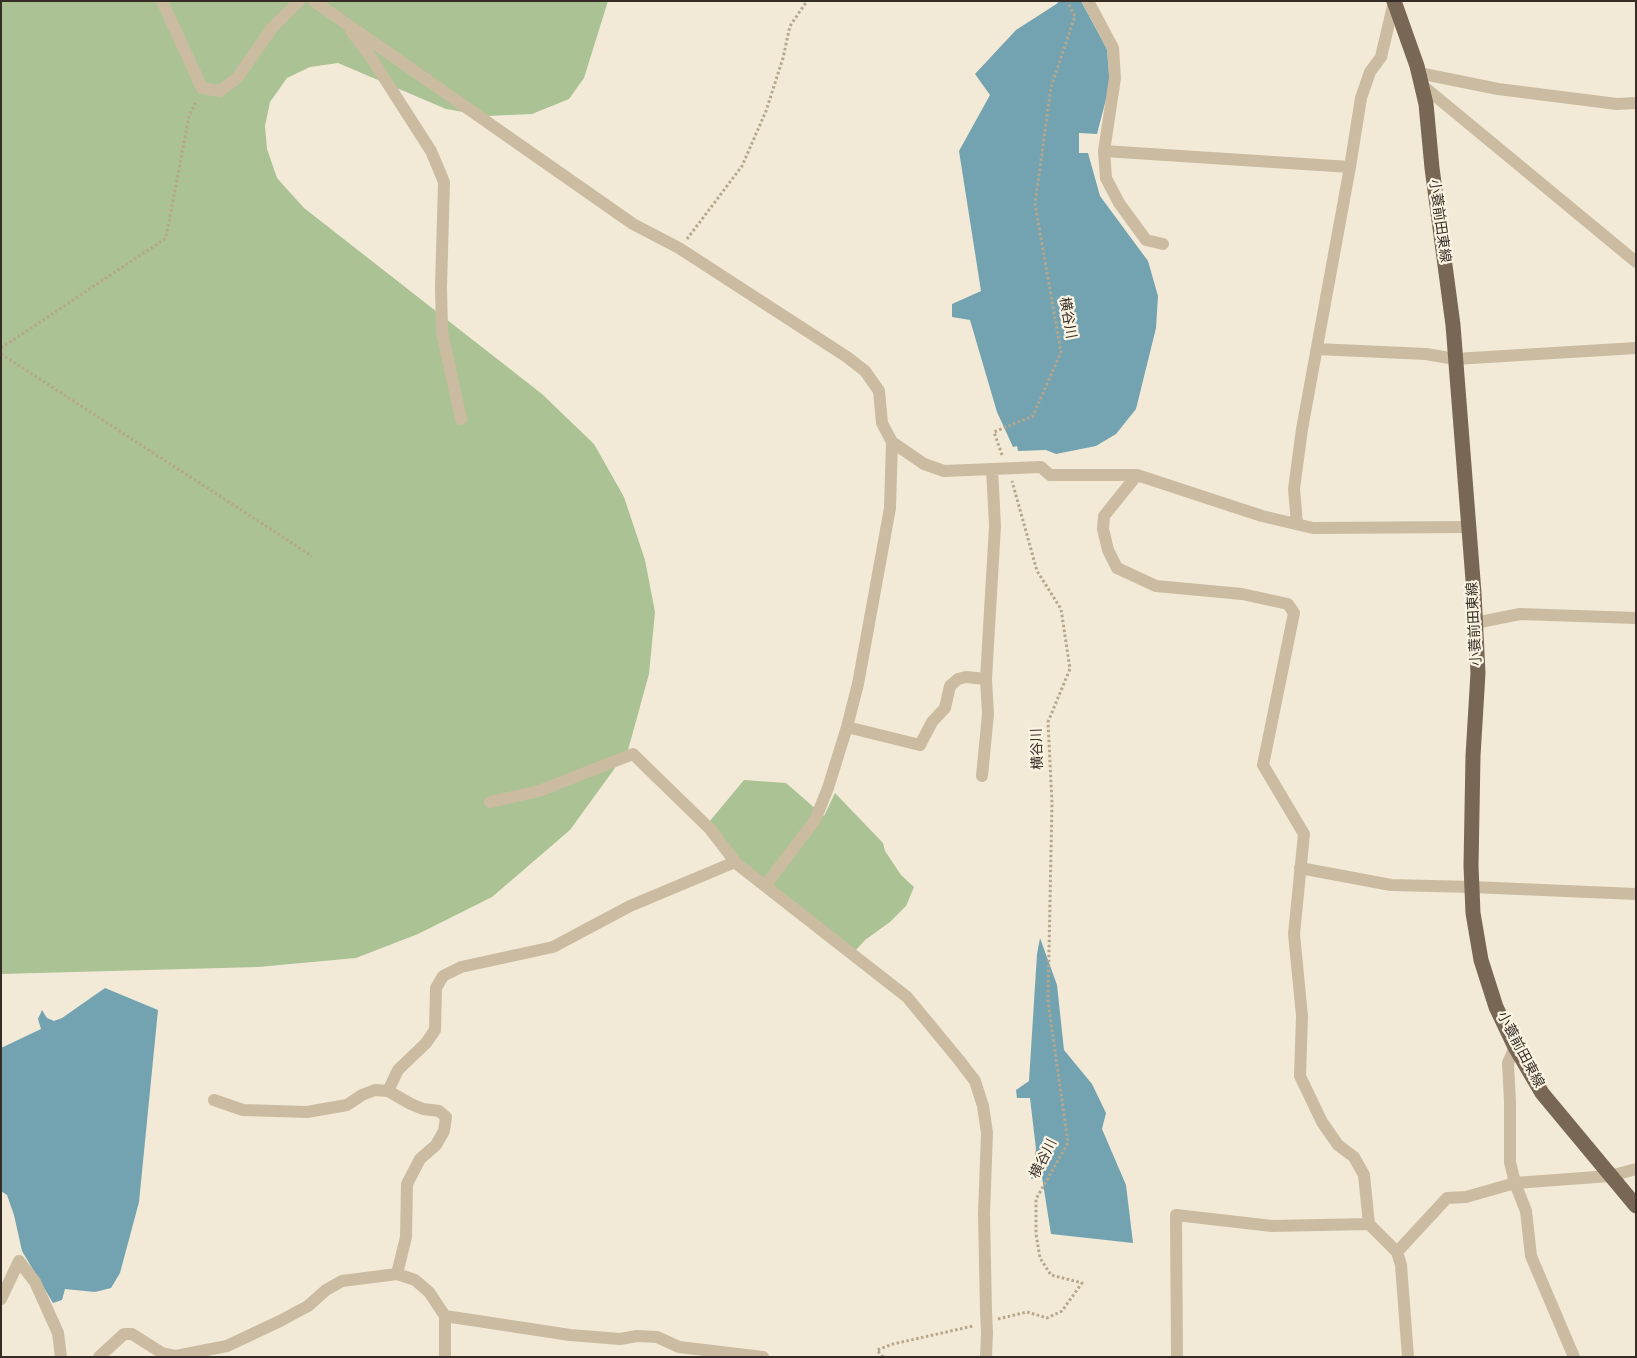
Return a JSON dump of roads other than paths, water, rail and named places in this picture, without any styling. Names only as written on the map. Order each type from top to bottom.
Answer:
[{"type":"main road","name":"小蓑前田東線","points":[[1393,1],[1420,79],[1426,104],[1432,168],[1453,325],[1478,673],[1474,756],[1472,887],[1473,912],[1481,960],[1496,1007],[1515,1047],[1542,1092],[1636,1206]]},
{"type":"street","points":[[162,1],[202,88],[220,91],[238,78],[273,27],[299,1]]},
{"type":"street","points":[[314,1],[632,224],[679,248],[847,357],[865,371],[879,391],[882,423],[892,442],[924,464],[944,471],[1041,467],[1050,475],[1137,475],[1262,516],[1313,528],[1468,528]]},
{"type":"street","points":[[1088,1],[1113,48],[1115,78],[1104,151],[1106,178],[1119,202],[1146,240],[1163,244]]},
{"type":"street","points":[[1297,524],[1294,489],[1302,429],[1361,98],[1370,72],[1381,57],[1393,1]]},
{"type":"street","points":[[344,22],[372,59],[431,151],[444,182],[441,287],[442,332],[462,419]]},
{"type":"street","points":[[1420,79],[1617,104],[1636,103]]},
{"type":"street","points":[[1420,79],[1636,262]]},
{"type":"street","points":[[1104,151],[1350,167]]},
{"type":"street","points":[[1317,349],[1426,354],[1456,359],[1636,348]]},
{"type":"street","points":[[765,886],[815,820],[828,788],[847,727],[858,684],[890,508],[892,442]]},
{"type":"street","points":[[982,776],[988,714],[986,679],[995,526],[992,469]]},
{"type":"street","points":[[1137,475],[1104,516],[1103,529],[1108,550],[1117,568],[1156,586],[1242,594],[1288,604],[1294,613],[1263,765],[1304,834],[1294,934],[1302,1016],[1300,1076],[1322,1122],[1338,1145],[1354,1157],[1364,1175],[1370,1224],[1397,1252],[1401,1265],[1408,1357]]},
{"type":"street","points":[[1475,623],[1520,614],[1636,618]]},
{"type":"street","points":[[847,727],[920,745],[932,722],[945,708],[950,686],[958,679],[966,676],[986,679]]},
{"type":"street","points":[[490,802],[539,791],[633,754],[710,828],[735,862],[907,998],[975,1082],[983,1106],[987,1133],[984,1214],[988,1322],[986,1357]]},
{"type":"street","points":[[388,1090],[398,1070],[426,1043],[435,1030],[436,988],[443,976],[461,966],[553,947],[630,906],[735,862]]},
{"type":"street","points":[[1300,868],[1390,885],[1636,894]]},
{"type":"street","points":[[1515,1047],[1508,1063],[1510,1162],[1515,1183],[1526,1211],[1531,1256],[1574,1357]]},
{"type":"street","points":[[214,1100],[242,1110],[307,1112],[347,1105],[362,1094],[375,1090],[388,1090],[411,1104],[439,1110],[446,1117],[444,1130],[436,1145],[420,1160],[407,1184],[406,1237],[397,1274]]},
{"type":"street","points":[[1397,1252],[1447,1198],[1466,1197],[1515,1183],[1610,1176],[1636,1169]]},
{"type":"street","points":[[1177,1357],[1176,1215],[1272,1226],[1370,1224]]},
{"type":"street","points":[[1,1299],[19,1261],[35,1282],[58,1333],[61,1357]]},
{"type":"street","points":[[99,1357],[124,1334],[132,1334],[162,1352],[176,1356],[227,1346],[308,1306],[326,1290],[342,1281],[397,1274],[415,1280],[429,1292],[445,1316],[445,1357]]},
{"type":"street","points":[[445,1316],[570,1335],[620,1339],[637,1336],[657,1337],[679,1347],[763,1357]]},
{"type":"water","points":[[1057,1],[1081,1],[1107,49],[1110,84],[1097,134],[1079,133],[1079,153],[1088,153],[1100,196],[1148,261],[1158,296],[1156,328],[1136,409],[1116,434],[1096,446],[1056,454],[1046,450],[1018,451],[1017,446],[1013,447],[997,412],[970,320],[952,317],[952,304],[981,291],[959,151],[990,95],[975,74],[1016,30],[1058,3]]},
{"type":"water","points":[[1040,938],[1057,985],[1064,1050],[1092,1084],[1106,1113],[1102,1129],[1126,1185],[1133,1243],[1051,1234],[1042,1177],[1031,1179],[1036,1149],[1030,1098],[1017,1098],[1016,1090],[1029,1081],[1037,954]]},
{"type":"water","points":[[105,988],[158,1010],[139,1202],[120,1273],[111,1288],[95,1292],[65,1289],[62,1300],[53,1303],[22,1251],[14,1215],[7,1195],[1,1191],[1,1048],[41,1029],[38,1019],[42,1010],[47,1018],[54,1021],[62,1018]]}]
